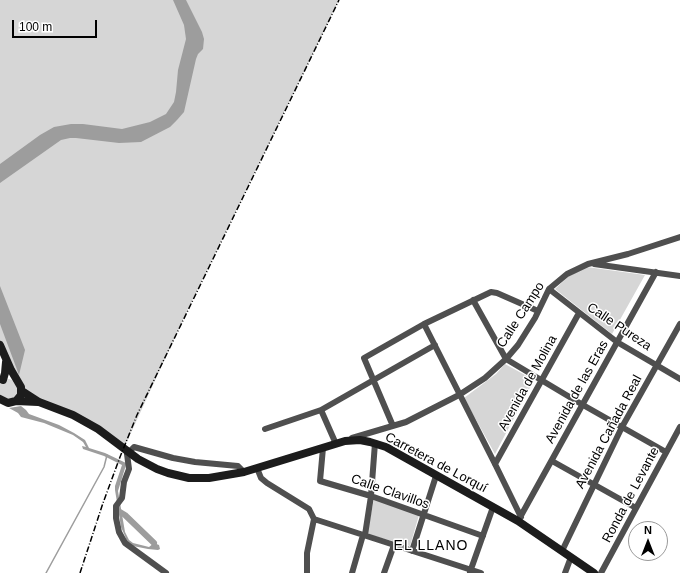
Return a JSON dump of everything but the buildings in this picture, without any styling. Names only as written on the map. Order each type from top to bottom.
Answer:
[{"type":"main road","points":[[0,345],[5,359],[22,391],[39,402]]},
{"type":"main road","points":[[2,381],[6,373],[5,359]]},
{"type":"main road","points":[[2,381],[10,378],[17,381]]},
{"type":"main road","points":[[16,401],[22,391]]},
{"type":"main road","points":[[0,399],[8,403],[16,401],[39,402]]},
{"type":"main road","name":"Carretera de Lorquí","points":[[39,402],[73,415],[108,436],[157,469],[189,478],[209,478],[244,472],[345,441],[360,440],[375,443],[386,447],[493,507],[520,519],[570,557],[594,573]]},
{"type":"street","name":"Calle Campo","points":[[345,441],[406,422],[459,395],[485,378],[506,359],[518,345],[549,289],[567,274],[588,264],[628,254],[680,237]]},
{"type":"street","points":[[588,264],[605,265],[680,276]]},
{"type":"street","name":"Avenida de las Eras","points":[[520,519],[656,272]]},
{"type":"street","name":"Calle Pureza","points":[[549,289],[617,342],[680,379]]},
{"type":"street","points":[[393,426],[364,358],[424,324],[491,292],[497,293],[538,311]]},
{"type":"street","points":[[474,300],[506,359],[542,382],[666,452]]},
{"type":"street","name":"Avenida de Molina","points":[[495,464],[542,382],[579,313]]},
{"type":"street","points":[[424,324],[495,464],[520,519]]},
{"type":"street","name":"Avenida Cañada Real","points":[[562,551],[622,427],[680,324]]},
{"type":"street","points":[[265,429],[321,410],[435,345]]},
{"type":"street","points":[[321,410],[336,444]]},
{"type":"street","name":"Ronda de Levante","points":[[601,573],[680,427]]},
{"type":"street","points":[[352,573],[364,535],[371,496],[375,443]]},
{"type":"street","points":[[166,573],[125,543],[119,532],[116,518],[116,506],[122,498],[124,482],[129,468],[127,454],[134,447],[173,458],[195,462],[238,466],[244,472]]},
{"type":"street","name":"Calle Clavillos","points":[[323,448],[320,481],[371,496],[483,536]]},
{"type":"street","points":[[552,461],[636,508]]},
{"type":"street","points":[[257,468],[261,478],[309,509],[314,519],[307,553],[307,573]]},
{"type":"street","points":[[412,551],[436,476]]},
{"type":"street","points":[[471,571],[493,507]]},
{"type":"street","points":[[314,519],[481,573]]},
{"type":"street","points":[[384,573],[394,545]]},
{"type":"street","points":[[565,573],[570,557]]},
{"type":"shaded area","points":[[0,0],[339,0],[186,313],[124,448],[107,435],[22,391],[0,342]]},
{"type":"shaded area","points":[[173,0],[186,0],[204,39],[203,49],[198,54],[196,59],[184,112],[177,120],[170,127],[141,142],[119,143],[76,138],[61,140],[0,183],[0,164],[40,135],[54,127],[71,124],[83,124],[122,129],[150,122],[166,114],[174,102],[178,70],[186,39],[184,25]]},
{"type":"shaded area","points":[[587,267],[645,275],[612,334],[555,289],[569,276]]},
{"type":"shaded area","points":[[0,286],[25,350],[19,375],[0,324]]},
{"type":"shaded area","points":[[505,364],[534,380],[495,454],[464,398],[496,374]]},
{"type":"shaded area","points":[[9,379],[12,380],[20,391],[12,401],[0,396],[0,384]]},
{"type":"shaded area","points":[[21,406],[29,414],[59,425],[74,433],[85,440],[89,448],[105,453],[126,463],[118,491],[125,532],[129,540],[133,543],[149,547],[154,543],[159,545],[160,549],[148,549],[133,546],[127,542],[121,527],[115,490],[122,465],[104,456],[83,449],[82,446],[86,447],[83,442],[73,435],[44,423],[21,417],[18,413],[9,408]]},
{"type":"shaded area","points":[[374,499],[419,515],[410,546],[367,534]]},
{"type":"waterway","points":[[46,573],[104,467],[107,455]]},
{"type":"waterway","points":[[120,512],[154,543]]},
{"type":"railway","points":[[80,573],[103,503],[137,415],[339,0]]},
{"type":"district","name":"EL LLANO","points":[[431,546]]}]
